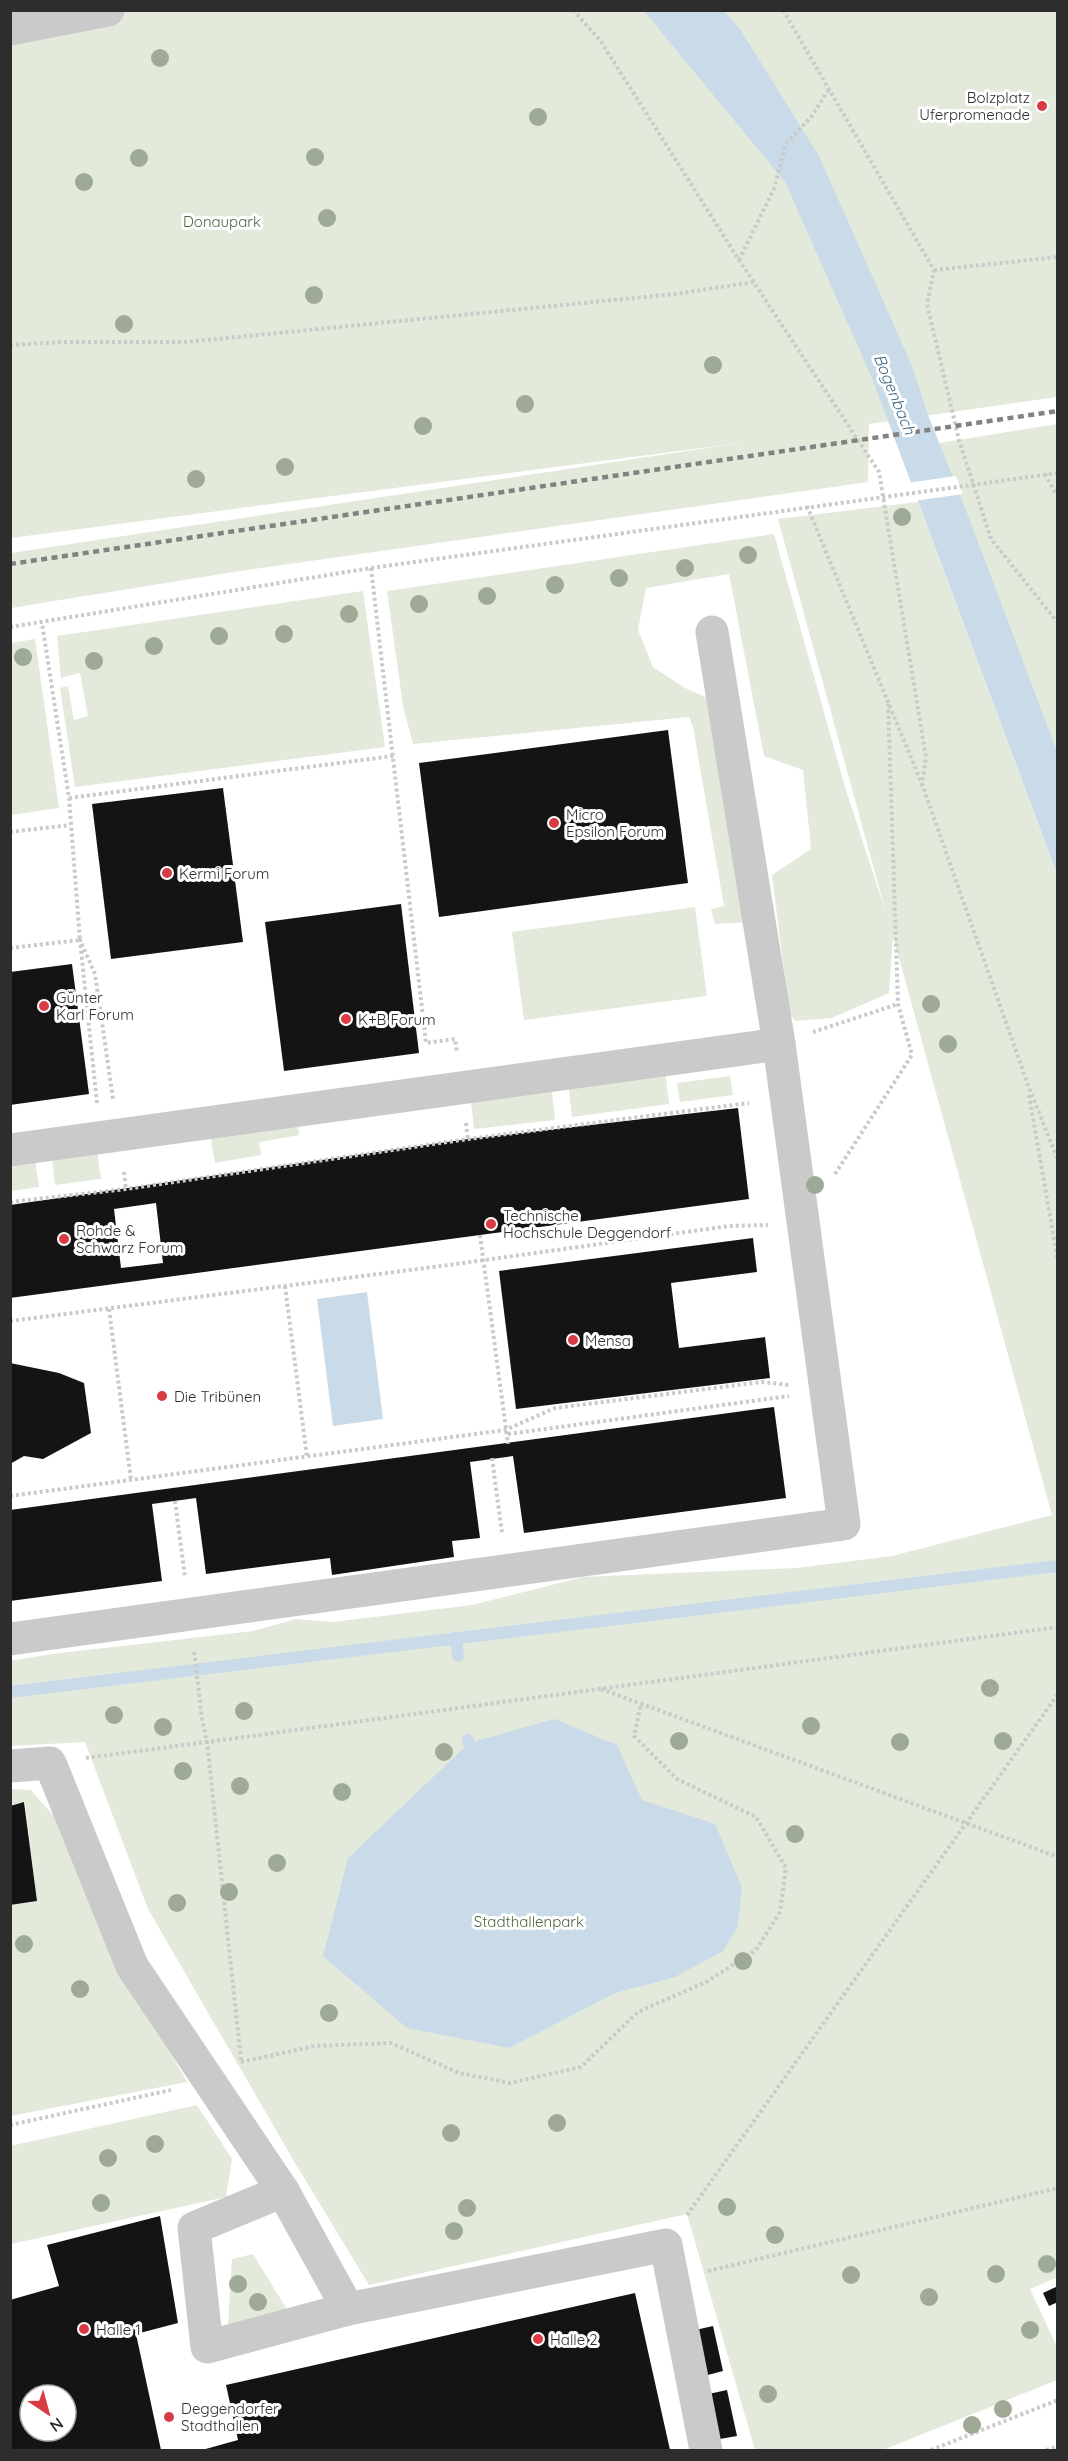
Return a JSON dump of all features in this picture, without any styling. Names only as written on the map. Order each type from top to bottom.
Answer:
[{"type":"lane","points":[[10,28],[108,10]]},
{"type":"lane","points":[[10,1639],[844,1524],[779,1044],[712,632]]},
{"type":"lane","points":[[10,1150],[779,1044]]},
{"type":"lane","points":[[10,1766],[50,1763],[132,1966],[283,2191],[348,2309]]},
{"type":"lane","points":[[283,2191],[194,2228],[207,2347],[348,2309],[666,2245],[706,2451]]},
{"type":"path","points":[[573,10],[600,40],[739,260],[879,472],[926,758],[922,784]]},
{"type":"path","points":[[783,10],[934,270],[927,304],[959,440],[991,538],[1058,623]]},
{"type":"path","points":[[739,260],[774,189],[786,144],[811,117],[829,89]]},
{"type":"path","points":[[934,270],[1058,257]]},
{"type":"path","points":[[10,345],[62,342],[186,342],[675,294],[754,282]]},
{"type":"path","points":[[10,627],[371,568],[1058,473]]},
{"type":"path","points":[[1045,474],[1058,497]]},
{"type":"path","points":[[807,506],[922,784],[1028,1085],[1058,1160]]},
{"type":"path","points":[[371,568],[426,1042],[455,1039],[468,1139]]},
{"type":"path","points":[[42,622],[69,798],[80,939],[110,1136]]},
{"type":"path","points":[[803,1225],[912,1055],[898,1004],[888,702]]},
{"type":"path","points":[[69,798],[393,756]]},
{"type":"path","points":[[10,832],[70,825]]},
{"type":"path","points":[[10,948],[80,939]]},
{"type":"path","points":[[80,939],[94,974],[110,1136]]},
{"type":"path","points":[[779,1044],[898,1004]]},
{"type":"path","points":[[1028,1085],[1058,1262]]},
{"type":"path","points":[[10,1202],[126,1189],[468,1139],[786,1098]]},
{"type":"path","points":[[10,1321],[740,1225]]},
{"type":"path","points":[[480,1235],[508,1444]]},
{"type":"path","points":[[285,1286],[307,1457]]},
{"type":"path","points":[[109,1309],[131,1480]]},
{"type":"path","points":[[506,1432],[555,1407],[762,1382]]},
{"type":"path","points":[[10,1496],[763,1400]]},
{"type":"path","points":[[492,1458],[501,1522]]},
{"type":"path","points":[[175,1501],[183,1561]]},
{"type":"path","points":[[50,1763],[1058,1627]]},
{"type":"path","points":[[193,1640],[202,1719],[207,1742],[241,2062],[315,2046],[391,2043],[459,2073],[510,2083],[581,2067],[638,2012],[708,1981],[756,1950],[780,1912],[786,1868],[756,1817],[677,1779],[634,1736],[641,1704]]},
{"type":"path","points":[[600,1689],[1058,1857]]},
{"type":"path","points":[[666,2245],[1058,1694]]},
{"type":"path","points":[[10,2125],[210,2082]]},
{"type":"path","points":[[672,2279],[1058,2188]]},
{"type":"path","points":[[931,2451],[1058,2400]]},
{"type":"path","points":[[1046,2451],[1058,2447]]},
{"type":"green space","name":"Donaupark","points":[[11,11],[1057,11],[1057,397],[869,424],[868,482],[240,571],[11,608],[11,553],[740,443],[11,538]]},
{"type":"green space","points":[[1057,424],[1057,751],[939,443]]},
{"type":"green space","name":"Stadthallenpark","points":[[918,502],[1057,874],[1058,2277],[1030,2289],[1057,2347],[1057,2380],[883,2450],[755,2450],[687,2214],[369,2285],[295,2163],[148,1909],[85,1742],[11,1746],[10,1661],[52,1654],[253,1631],[296,1619],[333,1622],[472,1605],[583,1577],[796,1568],[892,1556],[1052,1515],[893,936],[889,993],[832,1018],[795,1021],[789,1012],[772,875],[811,849],[803,770],[764,756],[729,574],[646,588],[638,630],[653,667],[685,688],[708,698],[751,922],[715,924],[711,909],[724,906],[693,727],[689,717],[413,744],[403,706],[387,591],[774,534],[845,787],[886,913],[778,519]]},
{"type":"green space","points":[[363,591],[385,747],[75,787],[60,688],[68,686],[74,720],[88,716],[80,673],[61,678],[57,636]]},
{"type":"green space","points":[[35,639],[59,808],[11,815],[11,643]]},
{"type":"green space","points":[[695,907],[707,996],[524,1020],[512,932]]},
{"type":"green space","points":[[665,1069],[669,1104],[572,1117],[568,1081]]},
{"type":"green space","points":[[730,1076],[733,1095],[680,1102],[677,1083]]},
{"type":"green space","points":[[551,1084],[555,1120],[474,1129],[470,1093]]},
{"type":"green space","points":[[296,1115],[299,1135],[259,1142],[261,1155],[215,1163],[209,1129]]},
{"type":"green space","points":[[96,1144],[101,1179],[55,1185],[51,1151]]},
{"type":"green space","points":[[34,1152],[39,1187],[11,1191],[11,1156]]},
{"type":"green space","points":[[11,1789],[31,1790],[59,1822],[131,1984],[187,2082],[11,2116],[10,1905],[37,1901],[25,1802],[11,1805]]},
{"type":"green space","points":[[197,2105],[232,2159],[226,2197],[11,2244],[10,2146]]},
{"type":"green space","points":[[253,2254],[288,2311],[228,2326],[232,2259]]},
{"type":"water","name":"Bogenbach","points":[[644,11],[724,11],[740,29],[819,156],[912,366],[928,415],[1057,751],[1057,874],[872,378],[785,182]]},
{"type":"water","points":[[367,1292],[383,1419],[333,1426],[317,1299]]},
{"type":"water","points":[[555,1719],[617,1745],[642,1800],[715,1824],[742,1887],[738,1926],[723,1951],[675,1977],[615,1993],[509,2048],[407,2028],[323,1956],[348,1858],[469,1743]]},
{"type":"pier","points":[[956,476],[963,494],[914,501],[907,483]]},
{"type":"building","name":"Micro Epsilon Forum","points":[[668,730],[688,883],[439,917],[419,763]]},
{"type":"building","name":"Kermi Forum","points":[[223,788],[243,942],[111,959],[92,804]]},
{"type":"building","name":"K+B Forum","points":[[401,904],[419,1053],[284,1071],[265,922]]},
{"type":"building","name":"Günter Karl Forum","points":[[72,964],[89,1094],[10,1105],[10,972]]},
{"type":"building","points":[[738,1108],[749,1199],[10,1298],[10,1205],[468,1139]],"holes":[[[156,1203],[163,1263],[121,1268],[114,1209]]]},
{"type":"building","points":[[753,1238],[757,1272],[671,1283],[679,1348],[765,1337],[770,1378],[516,1409],[499,1271]]},
{"type":"building","points":[[10,1363],[59,1373],[84,1383],[91,1433],[43,1459],[24,1456],[10,1464]]},
{"type":"building","points":[[774,1407],[786,1498],[524,1533],[513,1456],[470,1462],[480,1538],[452,1541],[454,1557],[332,1575],[330,1558],[206,1574],[196,1498],[152,1504],[162,1581],[10,1601],[10,1510]]},
{"type":"building","points":[[24,1802],[37,1901],[10,1905],[10,1806]]},
{"type":"building","name":"Halle 1","points":[[160,2216],[178,2323],[136,2334],[161,2450],[10,2450],[10,2300],[59,2286],[47,2245]]},
{"type":"building","points":[[1058,2286],[1058,2302],[1049,2306],[1043,2293]]},
{"type":"building","name":"Halle 2","points":[[635,2293],[670,2450],[202,2450],[238,2440],[226,2385]]},
{"type":"building","points":[[713,2326],[723,2371],[700,2377],[691,2331]]},
{"type":"building","points":[[727,2390],[737,2436],[714,2440],[704,2395]]},
{"type":"waterway","points":[[10,1692],[1058,1566]]},
{"type":"waterway","points":[[456,1638],[458,1656]]},
{"type":"railway","points":[[10,564],[1058,411]]},
{"type":"place","name":"Bolzplatz Uferpromenade","points":[[1042,106]]},
{"type":"place","name":"Micro Epsilon Forum","points":[[554,823]]},
{"type":"place","name":"Kermi Forum","points":[[167,873]]},
{"type":"place","name":"Günter Karl Forum","points":[[44,1006]]},
{"type":"place","name":"K+B Forum","points":[[346,1019]]},
{"type":"place","name":"Technische Hochschule Deggendorf","points":[[491,1224]]},
{"type":"place","name":"Rohde & Schwarz Forum","points":[[64,1239]]},
{"type":"place","name":"Mensa","points":[[573,1340]]},
{"type":"place","name":"Die Tribünen","points":[[162,1396]]},
{"type":"place","name":"Halle 1","points":[[84,2329]]},
{"type":"place","name":"Halle 2","points":[[538,2339]]},
{"type":"place","name":"Deggendorfer Stadthallen","points":[[169,2417]]}]
